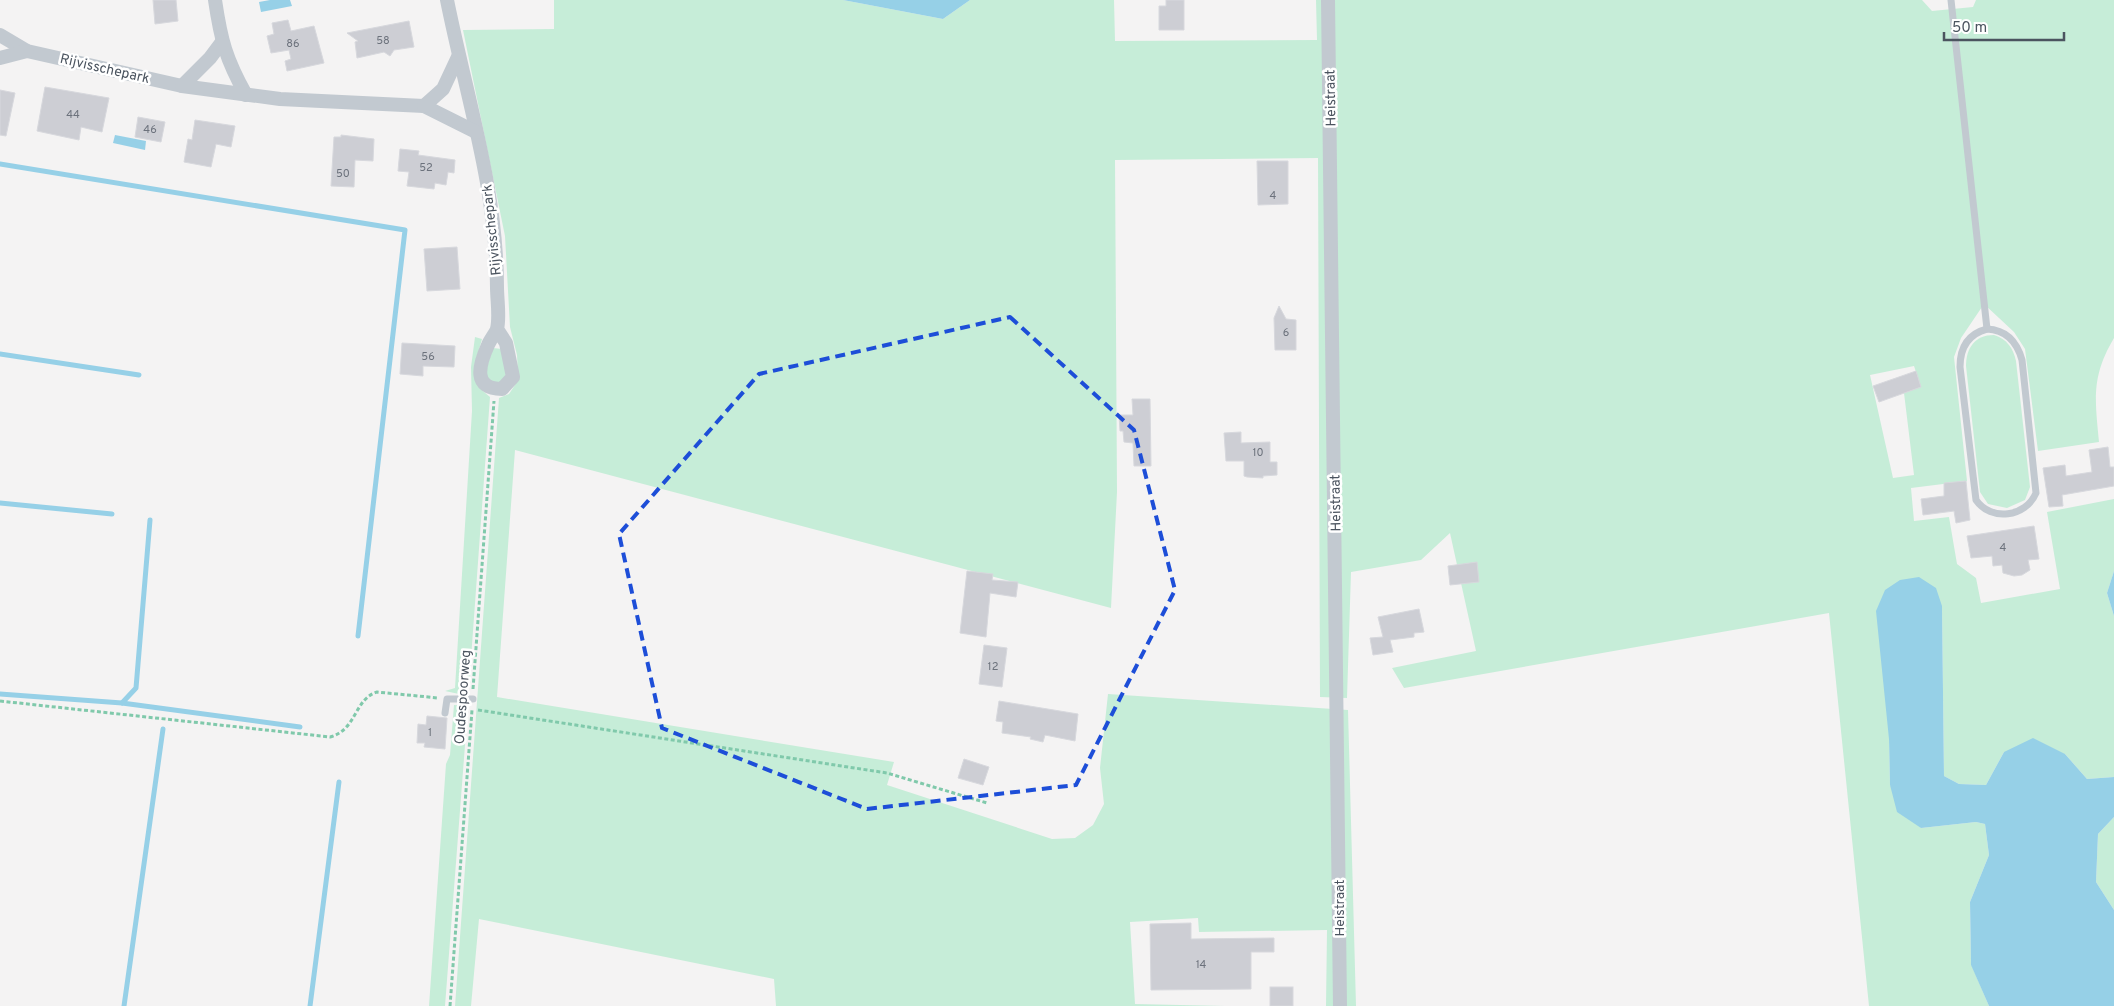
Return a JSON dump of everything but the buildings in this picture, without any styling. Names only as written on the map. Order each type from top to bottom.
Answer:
[{"type":"street","points":[[215,0],[222,42],[230,66],[246,95]]},
{"type":"street","name":"Rijvisschepark","points":[[447,0],[458,57],[481,148],[490,203],[497,285],[497,330],[488,345],[480,371],[482,381],[487,387],[502,389],[513,377],[506,343],[497,330]]},
{"type":"street","name":"Heistraat","points":[[1328,0],[1340,1006]]},
{"type":"street","name":"Rijvisschepark","points":[[0,35],[27,51],[182,86],[246,95],[336,103],[424,106],[476,132]]},
{"type":"street","points":[[182,86],[210,58],[222,42]]},
{"type":"street","name":"Rijvisschepark","points":[[0,58],[27,51]]},
{"type":"street","points":[[424,106],[443,89],[458,57]]},
{"type":"lane","points":[[1952,0],[1987,329]]},
{"type":"lane","points":[[1987,329],[2003,332],[2010,336],[2016,343],[2022,360],[2036,493],[2029,504],[2008,514],[1986,510],[1980,505],[1974,494],[1960,358],[1962,349],[1972,335],[1987,329]]},
{"type":"lane","points":[[445,713],[446,699],[473,699]]},
{"type":"path","name":"Oudespoorweg","points":[[473,699],[495,389]]},
{"type":"path","points":[[0,701],[330,737],[340,734],[349,726],[368,695],[377,692],[446,699]]},
{"type":"path","name":"Oudespoorweg","points":[[450,1006],[472,709],[887,773],[987,802]]},
{"type":"highlighted area","points":[[1010,317],[1134,430],[1175,590],[1076,785],[867,809],[662,728],[619,534],[759,374]]},
{"type":"green space","points":[[554,0],[843,0],[943,19],[970,0],[1114,0],[1115,41],[1317,40],[1316,0],[1922,0],[1932,11],[1973,7],[1976,0],[2114,0],[2114,338],[2101,365],[2096,388],[2099,442],[2038,451],[2025,349],[2014,332],[1984,304],[1961,338],[1954,357],[1967,481],[1911,488],[1914,521],[1949,517],[1957,564],[1976,578],[1981,603],[2060,589],[2047,512],[2114,499],[2114,571],[2107,593],[2114,616],[2114,777],[2087,779],[2065,754],[2004,752],[1986,785],[1959,784],[1944,776],[1942,606],[1889,739],[1890,785],[1921,828],[1976,822],[1985,824],[1989,855],[1970,902],[1971,964],[1989,1006],[1869,1006],[1829,613],[1404,688],[1392,668],[1476,651],[1450,533],[1421,560],[1351,572],[1347,698],[1320,697],[1318,158],[1115,160],[1117,492],[1111,608],[515,450],[497,697],[894,762],[887,785],[1052,839],[1075,838],[1093,825],[1104,804],[1100,768],[1108,694],[1348,710],[1356,1006],[1326,1006],[1327,930],[1199,932],[1198,918],[1130,922],[1135,1004],[1225,1006],[776,1006],[774,979],[479,919],[471,1006],[455,1006],[499,398],[509,394],[515,385],[518,374],[517,355],[510,327],[505,236],[463,30],[554,29]],"holes":[[[1914,366],[1921,387],[1904,393],[1914,475],[1893,478],[1870,375]]]},
{"type":"green space","points":[[1994,335],[2003,339],[2009,345],[2016,361],[2030,487],[2025,500],[2007,508],[1988,504],[1980,492],[1966,366],[1966,360],[1973,344],[1982,337]]},
{"type":"green space","points":[[475,337],[482,339],[475,364],[475,377],[482,390],[490,397],[469,686],[459,694],[445,691],[455,688],[472,411],[471,367]]},
{"type":"green space","points":[[493,348],[502,349],[507,372],[502,383],[490,383],[485,373]]},
{"type":"green space","points":[[454,705],[468,706],[445,1006],[429,1006],[446,764],[450,755]]},
{"type":"green space","points":[[2114,817],[2114,910],[2096,882],[2098,834]]},
{"type":"water","points":[[290,0],[292,6],[261,12],[259,2]]},
{"type":"water","points":[[843,0],[970,0],[943,19]]},
{"type":"water","points":[[115,135],[146,141],[145,150],[113,143]]},
{"type":"water","points":[[2114,571],[2114,616],[2107,593]]},
{"type":"water","points":[[1919,577],[1936,588],[1942,606],[1944,776],[1959,784],[1986,785],[2004,752],[2033,738],[2065,754],[2087,779],[2114,777],[2114,817],[2098,834],[2096,882],[2114,910],[2114,1006],[1989,1006],[1971,965],[1970,902],[1989,855],[1985,824],[1976,822],[1921,828],[1897,812],[1890,785],[1889,739],[1876,611],[1885,590],[1900,580]]},
{"type":"waterway","points":[[0,164],[405,230],[358,636]]},
{"type":"waterway","points":[[0,354],[139,375]]},
{"type":"waterway","points":[[0,503],[112,514]]},
{"type":"waterway","points":[[122,703],[136,688],[150,520]]},
{"type":"waterway","points":[[0,694],[122,703],[300,727]]},
{"type":"waterway","points":[[124,1006],[163,729]]},
{"type":"waterway","points":[[310,1006],[339,782]]}]
